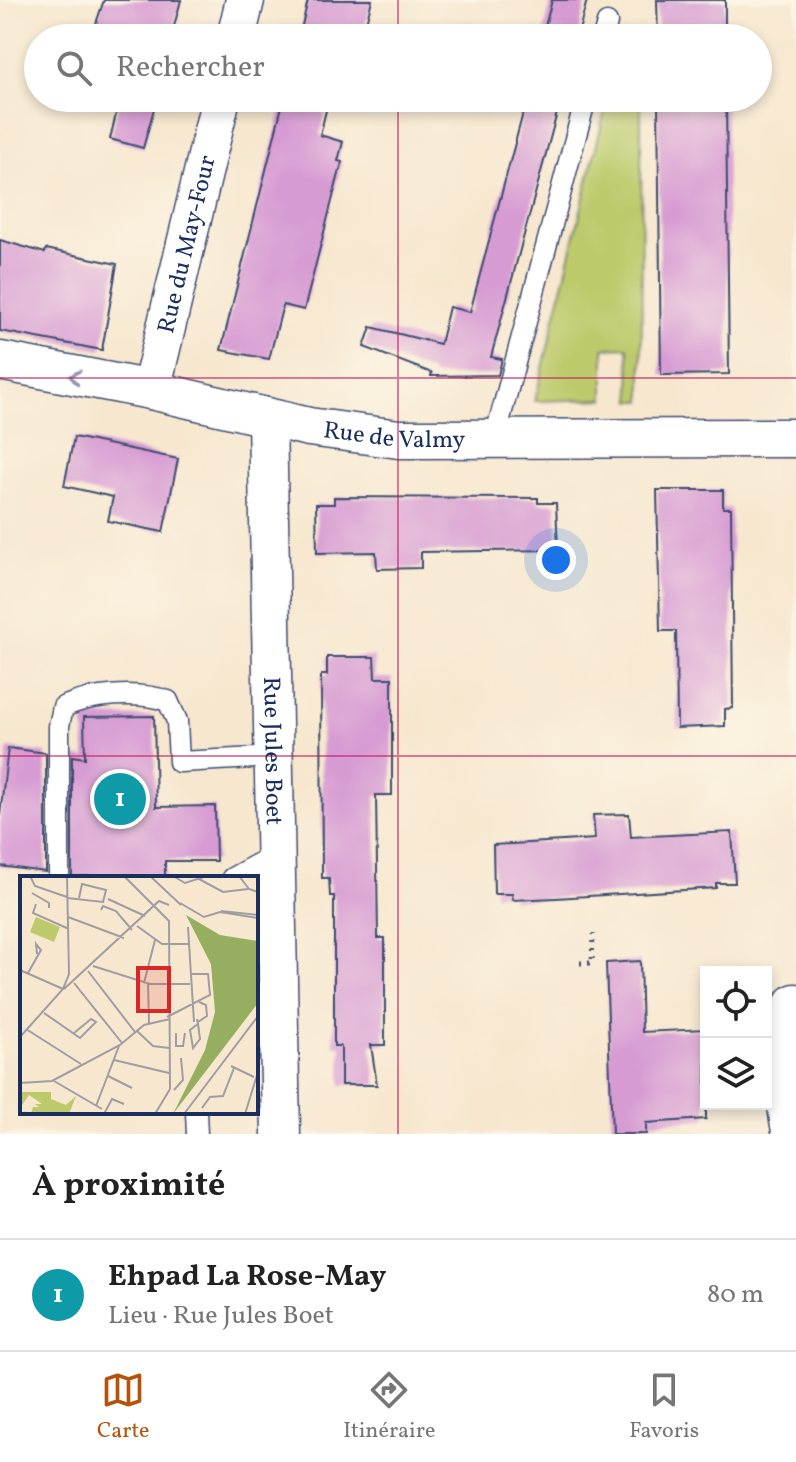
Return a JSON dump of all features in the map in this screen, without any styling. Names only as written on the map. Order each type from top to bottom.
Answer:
[{"type":"street","points":[[239,24],[245,0]]},
{"type":"street","name":"Rue du May-Four","points":[[151,390],[218,112]]},
{"type":"street","name":"Rue de Valmy","points":[[0,361],[352,434],[494,441],[796,438]]},
{"type":"street","name":"Rue Jules Boet","points":[[267,417],[281,1134]]},
{"type":"street","points":[[795,1134],[789,1099],[789,1045],[796,1006]]},
{"type":"lane","points":[[494,441],[582,112]]},
{"type":"lane","points":[[59,876],[59,726],[63,707],[80,699],[152,696],[168,701],[177,721],[179,762],[273,757]]},
{"type":"lane","points":[[236,876],[276,854]]},
{"type":"lane","points":[[196,1114],[197,1134]]},
{"type":"path","points":[[580,963],[592,963],[593,934]]},
{"type":"green space","points":[[605,112],[641,112],[642,401],[632,401],[628,347],[604,348],[604,399],[535,401]]},
{"type":"building","points":[[104,0],[181,0],[175,24],[96,24]]},
{"type":"building","points":[[308,0],[372,0],[366,24],[302,24]]},
{"type":"building","points":[[552,0],[587,0],[581,24],[546,24]]},
{"type":"building","points":[[657,0],[725,0],[725,24],[658,24]]},
{"type":"building","points":[[117,112],[153,112],[143,148],[110,139]]},
{"type":"building","points":[[280,112],[326,112],[320,135],[343,142],[338,161],[342,162],[304,310],[283,305],[269,359],[221,350]]},
{"type":"building","points":[[523,112],[557,112],[491,357],[502,359],[498,375],[431,376],[432,373],[364,347],[371,327],[440,344],[449,307],[470,312]]},
{"type":"building","points":[[658,112],[726,112],[729,374],[661,375]]},
{"type":"building","points":[[0,240],[45,253],[46,249],[117,264],[102,350],[0,331]]},
{"type":"building","points":[[74,437],[178,459],[163,532],[108,521],[113,497],[64,486]]},
{"type":"building","points":[[657,490],[723,490],[723,508],[731,508],[733,708],[725,709],[725,726],[677,728],[676,631],[660,631]]},
{"type":"building","points":[[334,497],[538,498],[538,503],[556,503],[558,550],[421,552],[421,568],[377,569],[376,552],[317,553],[316,504],[334,504]]},
{"type":"building","points":[[327,657],[374,657],[375,678],[392,678],[392,795],[376,795],[378,938],[385,938],[385,1045],[371,1045],[377,1085],[341,1085],[341,1046],[334,1046],[334,896],[330,896],[329,878],[322,878],[321,675],[327,675]]},
{"type":"building","points":[[154,716],[156,807],[215,806],[216,861],[165,861],[165,876],[72,876],[72,756],[85,758],[84,717]]},
{"type":"building","points":[[8,748],[46,753],[46,872],[0,866],[0,815]]},
{"type":"building","points":[[629,814],[631,837],[732,832],[735,883],[716,883],[716,888],[513,900],[512,894],[494,894],[493,845],[595,839],[593,815]]},
{"type":"building","points":[[640,961],[642,1032],[700,1029],[700,1110],[706,1110],[706,1119],[646,1123],[646,1134],[612,1134],[606,963]]},
{"type":"place","name":"Ehpad La Rose-May","points":[[120,799]]}]
